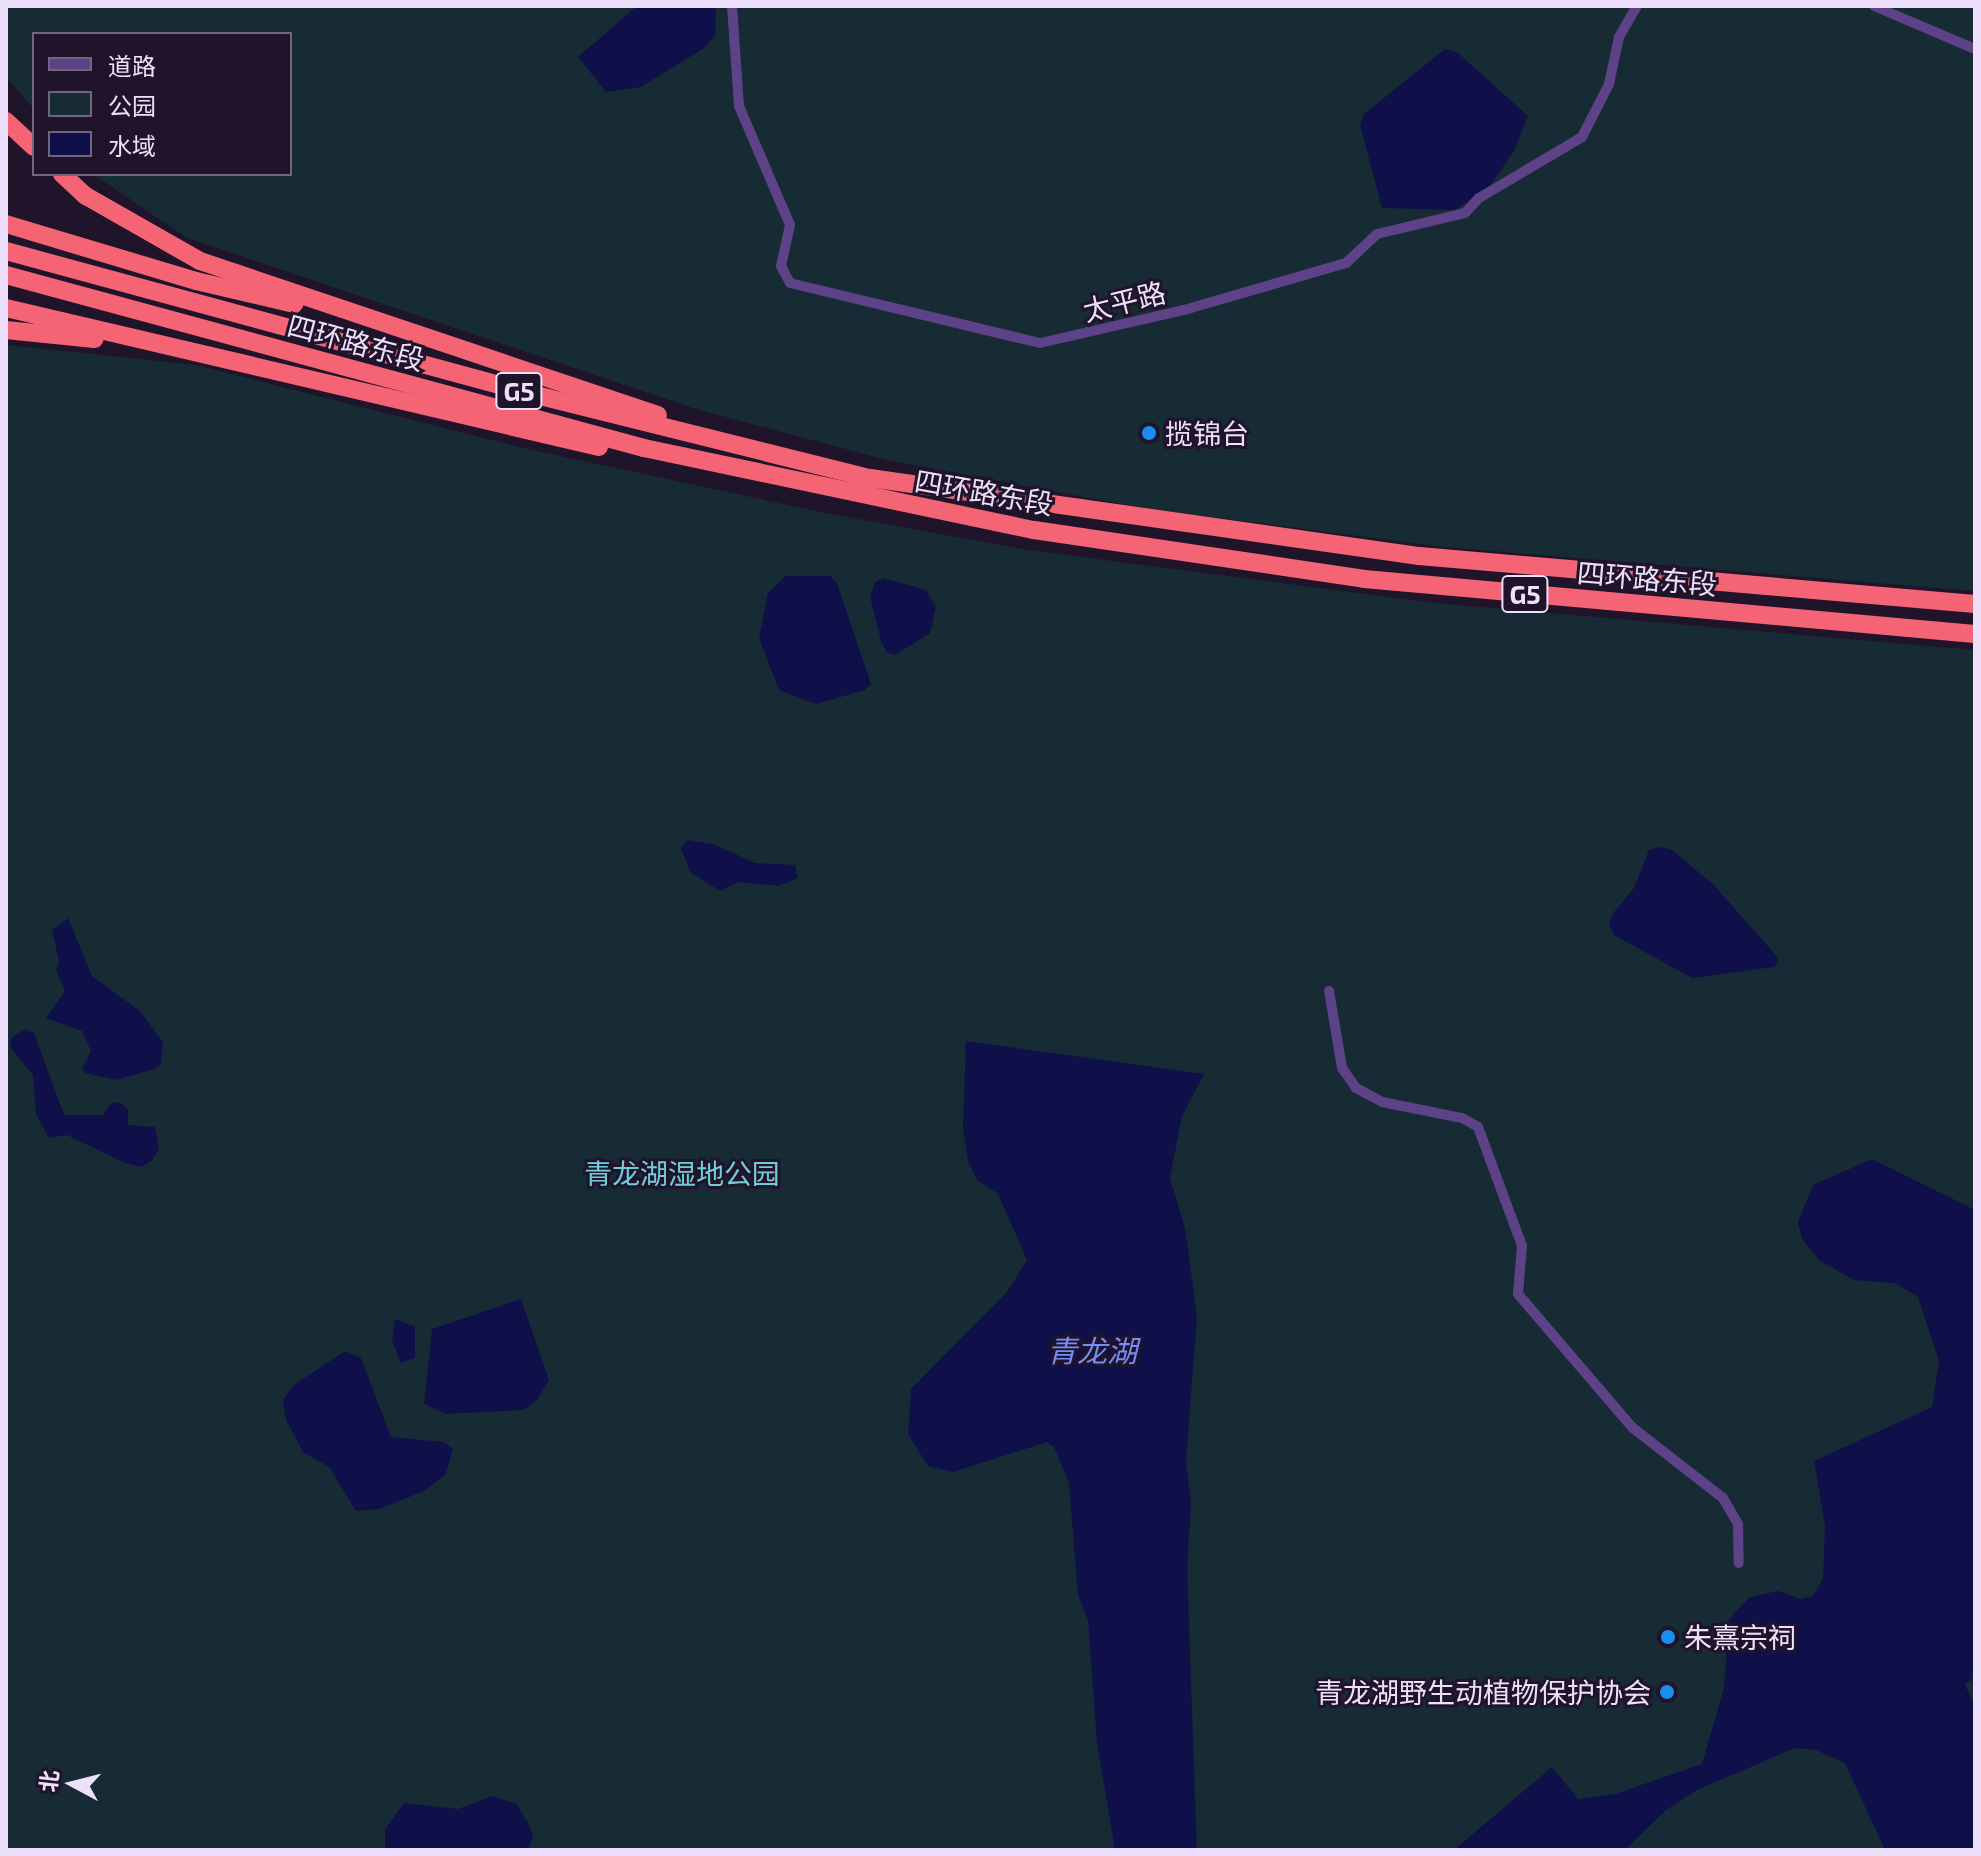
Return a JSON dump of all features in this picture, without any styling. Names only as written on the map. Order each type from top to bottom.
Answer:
[{"type":"highway","points":[[6,121],[32,145]]},
{"type":"highway","points":[[64,176],[86,196],[200,261],[797,462]]},
{"type":"highway","points":[[6,224],[196,281],[398,328]]},
{"type":"highway","name":"四环路东段","points":[[6,251],[797,462],[1038,504],[1585,574],[1975,604]]},
{"type":"highway","name":"四环路东段","points":[[6,275],[707,463],[1034,530],[1364,579],[1975,634]]},
{"type":"highway","points":[[6,308],[559,441],[707,463]]},
{"type":"highway","points":[[6,330],[182,349]]},
{"type":"street","name":"太平路","points":[[732,6],[739,106],[770,185],[783,202],[790,225],[781,266],[790,283],[1040,343],[1157,317],[1346,263],[1377,234],[1465,213],[1479,198],[1582,137],[1609,84],[1619,37],[1637,6]]},
{"type":"street","points":[[1874,6],[1975,49]]},
{"type":"street","points":[[1329,991],[1342,1068],[1356,1088],[1382,1102],[1462,1118],[1478,1127],[1522,1246],[1518,1294],[1633,1428],[1723,1498],[1738,1524],[1739,1563]]},
{"type":"green space","points":[[6,6],[1975,6],[1975,591],[1445,547],[1143,508],[887,460],[696,409],[187,238],[96,176],[292,176],[292,32],[32,32],[32,107],[6,77]]},
{"type":"green space","name":"青龙湖湿地公园","points":[[6,345],[196,365],[523,448],[825,513],[1028,550],[1434,603],[1975,650],[1975,1850],[6,1850]]},
{"type":"water","points":[[637,6],[716,6],[715,35],[704,48],[641,87],[606,92],[578,57]]},
{"type":"water","points":[[1445,49],[1457,52],[1528,116],[1514,151],[1489,187],[1455,210],[1382,208],[1360,125],[1364,114]]},
{"type":"water","points":[[786,576],[830,576],[837,583],[871,684],[865,690],[816,704],[779,690],[759,638],[768,593]]},
{"type":"water","points":[[883,578],[926,590],[936,607],[930,633],[895,655],[887,653],[881,641],[870,597],[875,582]]},
{"type":"water","points":[[688,840],[713,844],[755,863],[795,865],[798,878],[779,886],[738,882],[720,891],[690,872],[681,848]]},
{"type":"water","points":[[1658,847],[1671,849],[1714,885],[1774,953],[1779,960],[1774,967],[1692,978],[1614,935],[1609,923],[1614,912],[1634,888],[1649,850]]},
{"type":"water","points":[[68,918],[92,976],[140,1011],[163,1042],[161,1064],[154,1069],[116,1080],[85,1073],[82,1069],[91,1051],[82,1031],[46,1018],[65,991],[56,970],[59,961],[52,930]]},
{"type":"water","points":[[25,1029],[34,1033],[64,1115],[103,1115],[112,1102],[121,1103],[128,1110],[128,1125],[155,1127],[159,1149],[152,1161],[141,1167],[125,1163],[67,1135],[49,1138],[36,1114],[33,1075],[10,1047],[11,1038]]},
{"type":"water","name":"青龙湖","points":[[966,1041],[1204,1074],[1182,1116],[1170,1178],[1185,1228],[1197,1315],[1186,1461],[1191,1504],[1187,1568],[1197,1850],[1115,1850],[1097,1743],[1088,1620],[1078,1595],[1069,1483],[1054,1447],[1047,1442],[953,1472],[928,1466],[908,1434],[911,1389],[1007,1292],[1027,1260],[998,1194],[977,1180],[968,1161],[963,1127]]},
{"type":"water","points":[[1872,1159],[1975,1210],[1975,1677],[1965,1684],[1975,1708],[1975,1850],[1885,1850],[1845,1763],[1816,1750],[1795,1748],[1697,1790],[1666,1810],[1625,1850],[1454,1850],[1552,1767],[1578,1799],[1615,1794],[1702,1764],[1724,1688],[1729,1619],[1750,1597],[1778,1591],[1801,1599],[1813,1596],[1823,1578],[1825,1526],[1814,1461],[1932,1407],[1939,1361],[1918,1297],[1894,1283],[1854,1280],[1820,1261],[1802,1239],[1798,1222],[1813,1185]]},
{"type":"water","points":[[521,1299],[549,1380],[537,1400],[523,1410],[445,1414],[424,1404],[432,1329]]},
{"type":"water","points":[[395,1319],[415,1326],[415,1358],[401,1363],[392,1341]]},
{"type":"water","points":[[345,1351],[361,1358],[391,1437],[443,1442],[453,1449],[446,1474],[424,1491],[379,1509],[356,1511],[329,1467],[303,1452],[286,1420],[283,1400],[294,1385]]},
{"type":"water","points":[[493,1796],[516,1804],[529,1824],[533,1837],[527,1850],[385,1848],[385,1829],[404,1803],[458,1809]]},
{"type":"place","name":"揽锦台","points":[[1149,433]]},
{"type":"place","name":"朱熹宗祠","points":[[1668,1637]]},
{"type":"place","name":"青龙湖野生动植物保护协会","points":[[1667,1692]]}]
